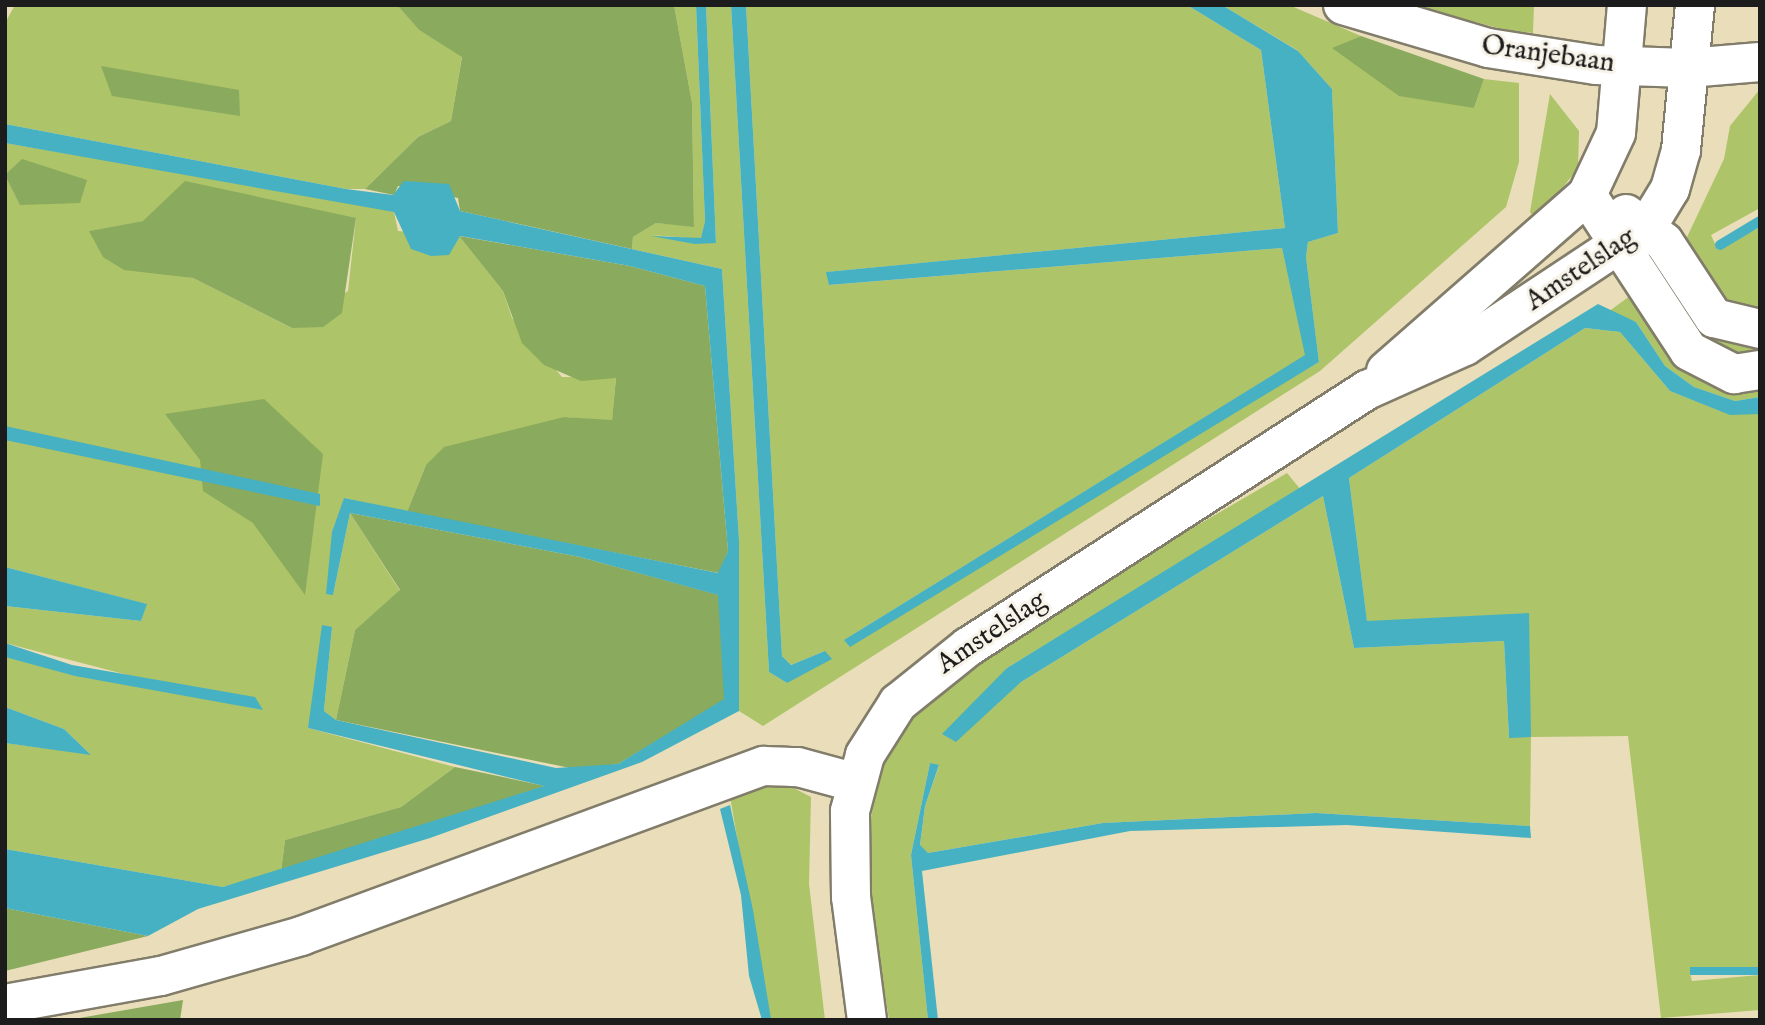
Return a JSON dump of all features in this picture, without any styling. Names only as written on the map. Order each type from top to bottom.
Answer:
[{"type":"street","name":"Oranjebaan","points":[[1343,5],[1488,48],[1623,66],[1688,68],[1760,62]]},
{"type":"street","name":"Amstelslag","points":[[1367,390],[1437,320],[1587,195],[1616,133],[1627,5]]},
{"type":"street","name":"Amstelslag","points":[[867,1020],[849,841],[857,783],[880,728],[917,684],[1367,390],[1465,346],[1634,237],[1670,190],[1681,150],[1695,5]]},
{"type":"street","points":[[1587,195],[1634,237],[1702,307],[1729,325],[1760,328]]},
{"type":"street","points":[[1634,237],[1689,351],[1734,374],[1760,370]]},
{"type":"street","points":[[5,1004],[161,976],[300,936],[764,766],[798,767],[857,783]]},
{"type":"green space","points":[[15,5],[397,5],[419,30],[462,56],[451,121],[418,137],[365,189],[346,189],[5,124],[5,23]]},
{"type":"green space","points":[[397,5],[674,5],[692,103],[694,227],[656,223],[633,237],[632,249],[460,211],[458,198],[398,186],[394,195],[365,189],[418,137],[451,121],[462,57],[419,30]]},
{"type":"green space","points":[[674,5],[696,5],[705,221],[701,239],[651,235],[716,243],[706,5],[731,5],[769,672],[787,683],[825,651],[791,665],[782,656],[746,5],[1187,5],[1261,50],[1285,228],[827,272],[830,285],[1282,248],[1306,355],[844,640],[1319,362],[1306,257],[1308,242],[1338,233],[1332,89],[1297,50],[1222,5],[1289,5],[1361,36],[1333,48],[1474,108],[1484,79],[1519,83],[1519,162],[1506,207],[1320,371],[763,726],[739,711],[739,540],[722,269],[632,249],[633,237],[656,223],[694,226],[692,103]]},
{"type":"green space","points":[[1411,5],[1534,5],[1533,33],[1506,30]]},
{"type":"green space","points":[[1361,36],[1484,79],[1474,108],[1399,96],[1332,48]]},
{"type":"green space","points":[[101,66],[239,90],[240,116],[112,96]]},
{"type":"green space","points":[[1760,89],[1760,208],[1711,235],[1718,250],[1760,227],[1760,397],[1735,401],[1694,387],[1665,366],[1636,322],[1608,312],[1668,268],[1690,260],[1687,237],[1724,159],[1730,126]]},
{"type":"green space","points":[[1550,94],[1579,131],[1578,168],[1537,221],[1530,212]]},
{"type":"green space","points":[[5,143],[360,203],[394,212],[398,231],[459,236],[503,291],[512,318],[562,377],[616,377],[612,421],[564,417],[426,465],[407,512],[344,498],[333,595],[350,513],[400,591],[355,630],[336,720],[324,711],[332,627],[308,728],[455,767],[401,807],[285,840],[281,872],[223,887],[5,849],[5,743],[90,754],[64,729],[5,707],[5,657],[262,710],[5,643],[5,606],[141,621],[146,604],[5,567]],"holes":[[[356,218],[348,291],[292,328],[193,278],[161,273],[90,231],[144,221]]]},
{"type":"green space","points":[[22,159],[87,180],[80,203],[20,205],[5,175]]},
{"type":"green space","points":[[185,181],[356,218],[342,313],[323,327],[292,328],[193,278],[124,270],[103,257],[89,231],[143,221]]},
{"type":"green space","points":[[459,236],[630,266],[705,286],[728,551],[719,573],[407,512],[426,465],[444,447],[564,417],[612,420],[616,378],[581,381],[544,365],[522,343],[503,291]]},
{"type":"green space","points":[[1585,328],[1620,332],[1670,391],[1729,414],[1760,414],[1760,967],[1690,973],[1692,981],[1760,975],[1760,1010],[1661,1018],[1628,736],[1531,737],[1530,826],[1316,813],[1103,823],[928,853],[920,846],[925,806],[939,766],[930,763],[911,855],[928,1020],[889,1020],[864,860],[878,776],[913,710],[1069,600],[1287,473],[1301,490],[1007,668],[980,715],[1021,682],[1323,496],[1354,648],[1504,641],[1509,738],[1529,614],[1367,622],[1349,478]]},
{"type":"green space","points":[[264,399],[323,454],[305,595],[253,523],[203,491],[200,460],[165,414]]},
{"type":"green space","points":[[350,513],[580,557],[719,595],[725,700],[618,764],[580,770],[336,720],[355,630],[400,590]]},
{"type":"green space","points":[[455,767],[545,786],[281,872],[285,840],[401,807]]},
{"type":"green space","points":[[754,783],[784,783],[811,797],[809,884],[825,1020],[769,1020],[729,791]]},
{"type":"green space","points":[[5,908],[148,936],[5,971]]},
{"type":"green space","points":[[183,1000],[180,1020],[68,1020]]},
{"type":"water","points":[[696,5],[706,5],[716,243],[695,244],[651,236],[701,238],[705,221]]},
{"type":"water","points":[[731,5],[746,5],[782,656],[791,665],[825,651],[832,659],[787,683],[769,672]]},
{"type":"water","points":[[1187,5],[1222,5],[1298,51],[1332,89],[1338,233],[1308,242],[1306,257],[1319,362],[850,647],[844,640],[1305,355],[1282,248],[829,285],[826,272],[1285,228],[1261,50]]},
{"type":"water","points":[[5,124],[346,189],[393,195],[404,181],[449,184],[460,211],[722,269],[739,540],[739,711],[642,762],[430,838],[198,909],[148,936],[5,908],[5,849],[223,887],[544,786],[308,728],[322,625],[332,627],[324,711],[336,720],[556,768],[618,764],[724,699],[718,595],[580,557],[350,513],[333,595],[326,594],[332,532],[344,498],[718,573],[728,551],[705,286],[630,266],[460,236],[449,255],[431,256],[411,249],[394,212],[5,143]]},
{"type":"water","points":[[1598,304],[1636,322],[1665,366],[1694,387],[1735,401],[1760,397],[1760,414],[1730,415],[1670,391],[1620,332],[1585,328],[1349,478],[1367,621],[1529,613],[1531,737],[1509,738],[1504,641],[1354,648],[1323,496],[1021,682],[956,742],[942,734],[1007,668]]},
{"type":"water","points":[[5,426],[320,494],[320,506],[5,440]]},
{"type":"water","points":[[5,567],[147,604],[141,621],[5,606]]},
{"type":"water","points":[[5,643],[72,665],[255,697],[263,710],[75,676],[5,657]]},
{"type":"water","points":[[5,707],[64,729],[91,755],[5,743]]},
{"type":"water","points":[[930,763],[939,765],[925,806],[920,845],[928,853],[1103,823],[1316,813],[1530,826],[1531,838],[1347,825],[1130,831],[922,871],[938,1020],[928,1020],[911,855]]},
{"type":"water","points":[[730,805],[753,910],[771,1019],[762,1020],[749,976],[741,895],[720,809]]},
{"type":"water","points":[[1690,967],[1760,967],[1760,975],[1690,975]]},
{"type":"waterway","points":[[1720,245],[1760,221]]}]
